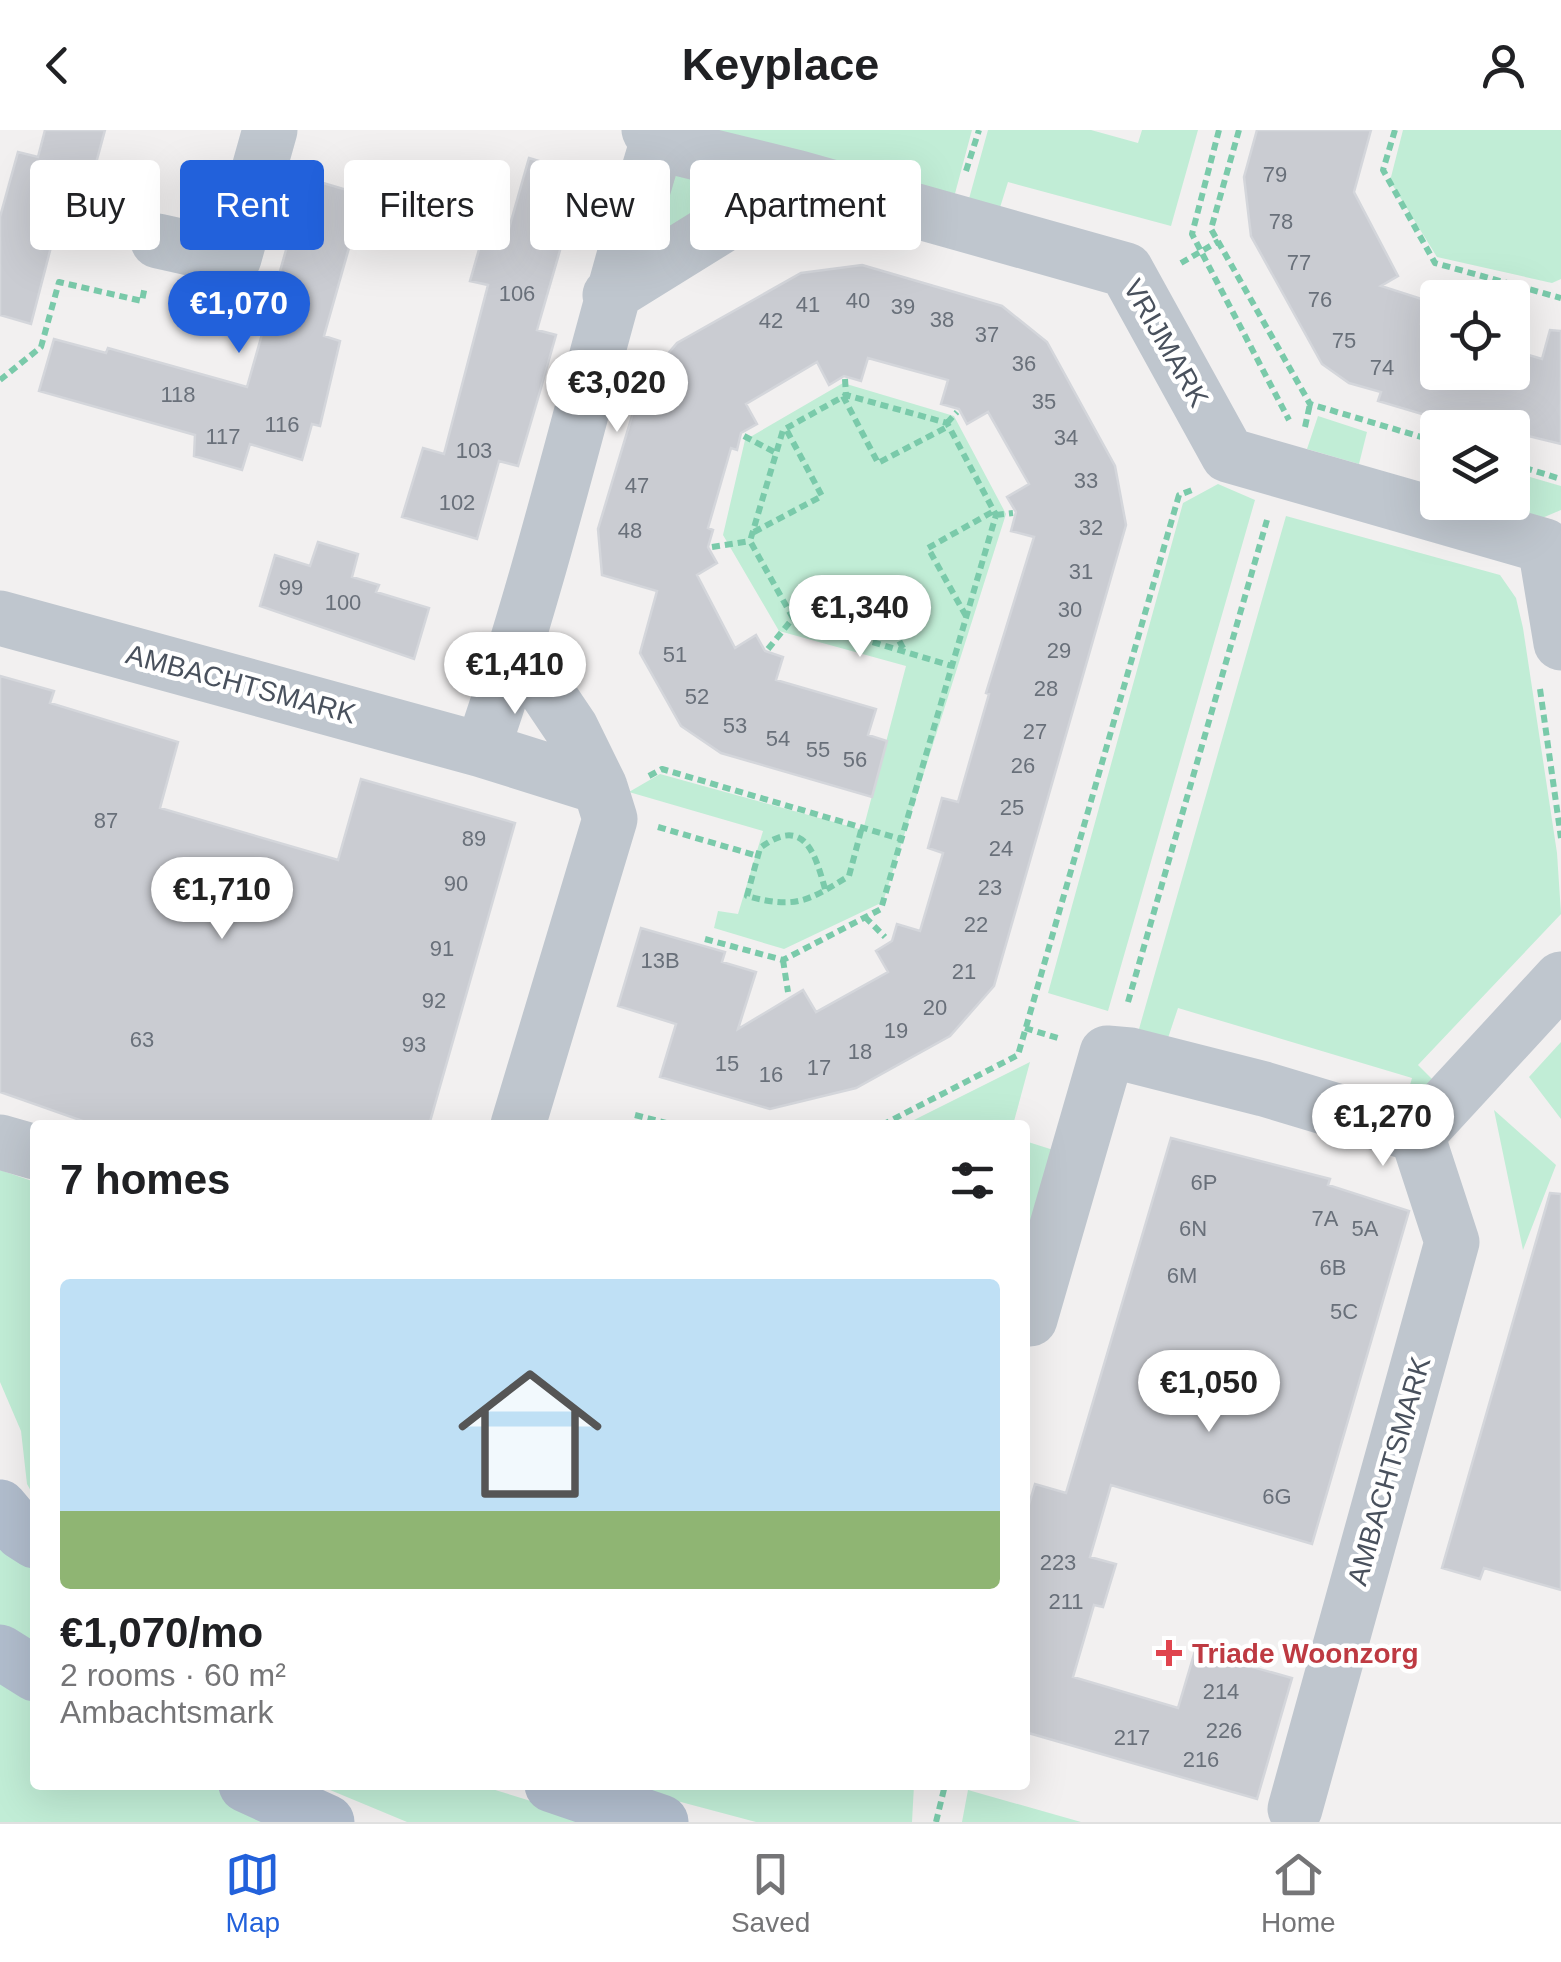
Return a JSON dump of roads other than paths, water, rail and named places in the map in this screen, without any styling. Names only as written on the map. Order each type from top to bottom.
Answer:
[{"type":"main road","points":[[0,1506],[30,1537]]},
{"type":"main road","points":[[0,1652],[30,1671]]},
{"type":"main road","points":[[257,1790],[327,1822]]},
{"type":"main road","points":[[567,1790],[661,1822]]},
{"type":"street","points":[[160,242],[234,258],[270,130]]},
{"type":"street","points":[[482,750],[517,648],[653,137]]},
{"type":"street","name":"VRIJMARK","points":[[653,137],[735,160]]},
{"type":"street","name":"VRIJMARK","points":[[921,212],[1126,270],[1228,455],[1287,474],[1553,538],[1549,658]]},
{"type":"street","points":[[610,295],[690,245]]},
{"type":"street","name":"AMBACHTSMARK","points":[[0,618],[482,750],[603,799]]},
{"type":"street","points":[[517,648],[571,728],[610,819],[520,1120]]},
{"type":"street","points":[[1030,1319],[1108,1053],[1264,1089],[1417,1134],[1561,979]]},
{"type":"street","name":"AMBACHTSMARK","points":[[1295,1809],[1452,1242],[1417,1134]]},
{"type":"street","points":[[0,1142],[30,1151]]},
{"type":"place","name":"Triade Woonzorg","points":[[1169,1653]]}]
